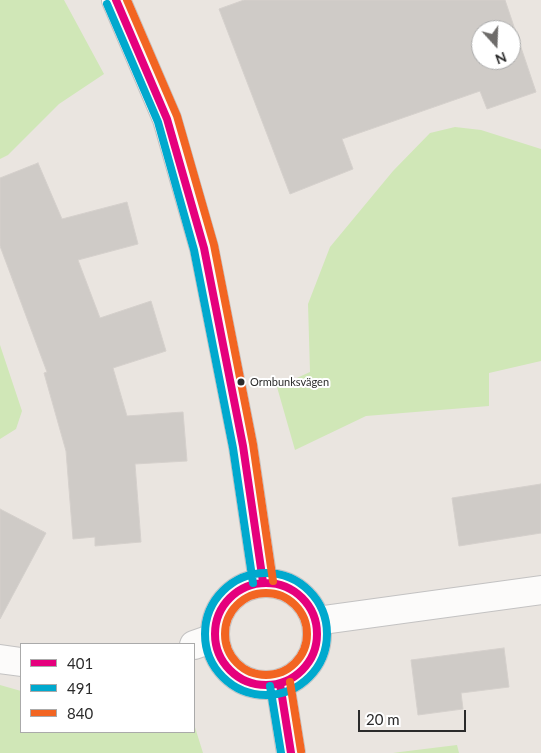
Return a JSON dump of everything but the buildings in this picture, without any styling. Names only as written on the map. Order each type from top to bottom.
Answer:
[{"type":"main road","points":[[116,0],[167,119],[204,248],[243,446],[263,582]]},
{"type":"main road","points":[[263,582],[276,583],[300,594],[311,608],[316,622],[316,646],[310,662],[297,675],[280,684],[270,686],[252,684],[242,680],[228,670],[218,655],[204,641],[215,624],[221,607],[239,589],[263,582]]},
{"type":"main road","points":[[316,622],[541,590]]},
{"type":"main road","points":[[0,659],[20,662]]},
{"type":"main road","points":[[280,684],[291,753]]},
{"type":"green space","points":[[0,0],[64,0],[104,74],[59,104],[8,155],[0,159]]},
{"type":"green space","points":[[455,127],[481,130],[541,149],[541,361],[489,373],[489,406],[366,416],[295,450],[277,387],[310,372],[308,304],[330,247],[393,171],[430,133]]},
{"type":"green space","points":[[0,345],[22,411],[16,429],[0,439]]},
{"type":"green space","points":[[0,685],[20,691],[20,733],[195,733],[195,727],[203,753],[0,753]]},
{"type":"green space","points":[[457,745],[459,753],[393,753],[400,752]]},
{"type":"transit line","name":"401","points":[[116,0],[167,119],[204,248],[243,446],[263,582]]},
{"type":"transit line","name":"840","points":[[127,0],[177,116],[214,245],[253,444],[273,581]]},
{"type":"transit line","name":"491","points":[[107,4],[158,122],[194,250],[233,448],[253,583]]},
{"type":"transit line","name":"491","points":[[266,573],[289,577],[309,591],[323,611],[327,634],[323,657],[309,677],[289,691],[266,695],[243,691],[223,677],[209,657],[205,634],[209,611],[223,591],[243,577],[266,573]]},
{"type":"transit line","name":"401","points":[[266,583],[276,584],[295,591],[309,605],[316,624],[317,634],[316,644],[309,663],[295,677],[276,684],[266,685],[256,684],[237,677],[223,663],[216,644],[215,634],[216,624],[223,605],[237,591],[256,584],[266,583]]},
{"type":"transit line","name":"840","points":[[258,593],[274,593],[289,600],[300,611],[307,626],[307,634],[304,650],[295,663],[274,675],[258,675],[243,668],[232,657],[225,642],[225,626],[232,611],[243,600],[258,593]]},
{"type":"transit line","name":"840","points":[[290,682],[301,751]]},
{"type":"transit line","name":"401","points":[[280,684],[291,753]]},
{"type":"transit line","name":"491","points":[[270,686],[281,753]]},
{"type":"place","name":"Ormbunksvägen","points":[[241,382]]}]
